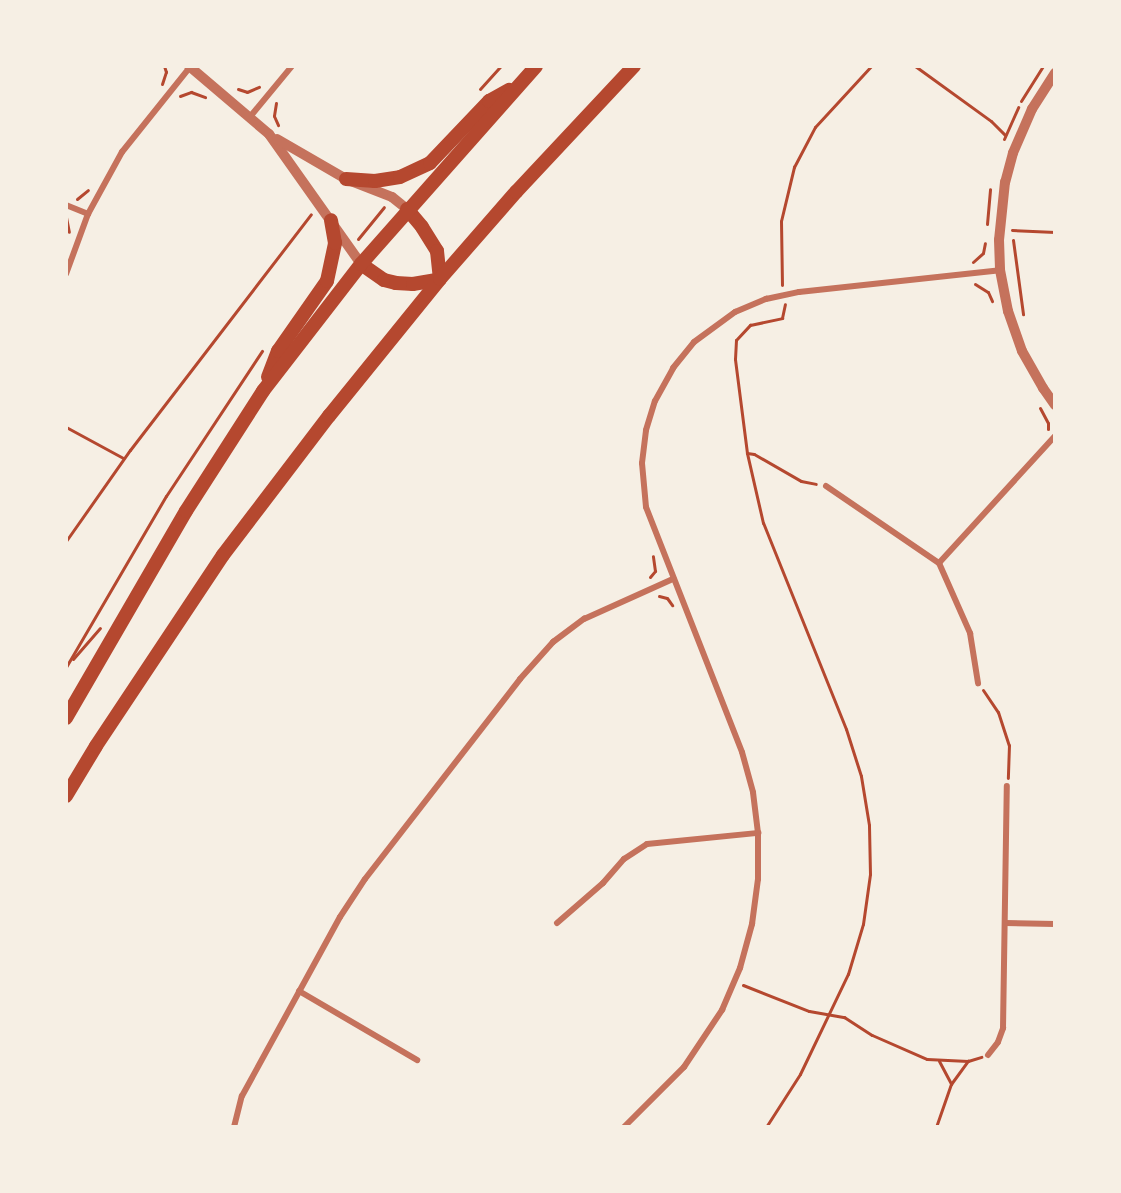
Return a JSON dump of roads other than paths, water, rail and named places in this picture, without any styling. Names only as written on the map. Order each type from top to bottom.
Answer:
[{"type":"highway","points":[[66,718],[186,511],[263,391],[361,264],[407,209],[536,66]]},
{"type":"highway","points":[[66,796],[96,746],[223,555],[329,416],[440,279],[523,184],[634,66]]},
{"type":"highway","points":[[346,179],[375,181],[400,177],[430,163],[489,100],[516,87]]},
{"type":"highway","points":[[407,209],[437,251],[440,279]]},
{"type":"highway","points":[[263,391],[278,351],[327,281],[335,243],[331,220]]},
{"type":"highway","points":[[361,264],[384,280],[396,283],[413,284],[440,279]]},
{"type":"street","points":[[66,274],[88,214],[122,153],[189,66],[269,134],[346,179],[392,197],[407,209]]},
{"type":"street","points":[[249,118],[292,66]]},
{"type":"street","points":[[1055,73],[1032,109],[1013,153],[1005,182],[999,230],[1000,270],[1008,311],[1022,351],[1042,388],[1055,405]]},
{"type":"street","points":[[269,134],[361,264]]},
{"type":"street","points":[[66,205],[88,214]]},
{"type":"street","points":[[624,1127],[684,1067],[710,1030],[734,981],[752,924],[758,879],[758,833],[753,792],[742,752],[655,534],[644,497],[642,463],[650,413],[673,368],[700,337],[735,312],[783,296],[1000,270]]},
{"type":"street","points":[[939,563],[1055,436]]},
{"type":"street","points":[[826,486],[939,563],[970,633],[978,684]]},
{"type":"street","points":[[234,1127],[242,1096],[340,917],[365,879],[539,656],[584,619],[673,579]]},
{"type":"street","points":[[988,1055],[998,1042],[1003,1028],[1007,786]]},
{"type":"street","points":[[557,923],[603,883],[624,859],[647,844],[665,840],[758,833]]},
{"type":"street","points":[[1005,923],[1055,924]]},
{"type":"street","points":[[299,991],[417,1060]]}]
